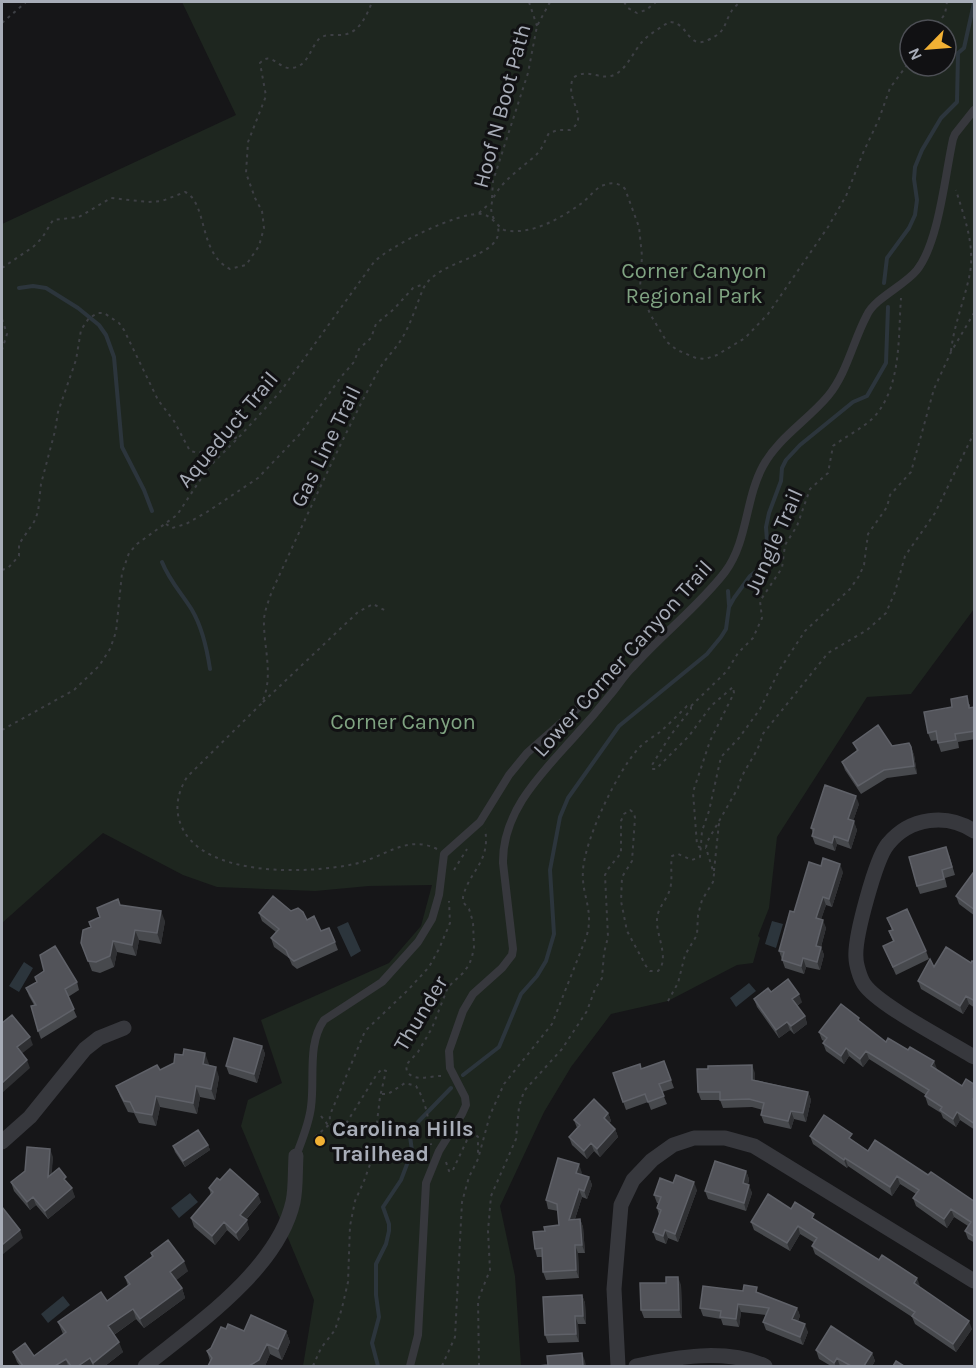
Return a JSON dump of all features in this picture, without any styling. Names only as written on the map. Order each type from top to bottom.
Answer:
[{"type":"street","points":[[975,831],[961,822],[941,819],[919,823],[900,833],[887,844],[878,865],[858,933],[855,958],[864,984],[878,998],[975,1057]]},
{"type":"street","points":[[2,1142],[30,1117],[86,1049],[99,1038],[124,1029]]},
{"type":"street","points":[[618,1366],[614,1289],[621,1205],[633,1180],[652,1160],[673,1145],[694,1138],[725,1138],[754,1146],[975,1281]]},
{"type":"street","points":[[145,1366],[231,1295],[264,1258],[289,1215],[293,1200],[296,1156]]},
{"type":"street","points":[[636,1366],[684,1356],[724,1357],[765,1366]]},
{"type":"lane","name":"Lower Corner Canyon Trail","points":[[410,1366],[418,1335],[423,1275],[426,1183],[439,1151],[466,1105],[465,1097],[450,1068],[449,1051],[463,1011],[473,993],[502,968],[512,955],[503,863],[503,850],[508,828],[519,806],[539,778],[631,668],[724,573],[732,561],[762,467],[776,448],[828,396],[871,308],[899,287],[916,270],[929,249],[955,134],[975,110]]},
{"type":"lane","points":[[296,1156],[310,1118],[315,1042],[324,1020],[381,982],[418,942],[432,919],[439,895],[444,854],[480,822],[509,775],[527,753],[596,692],[631,668]]},
{"type":"path","points":[[2,22],[26,2]]},
{"type":"path","points":[[2,268],[33,247],[42,238],[53,220],[79,218],[111,198],[147,202],[162,201],[185,192],[190,194],[197,206],[209,246],[221,264],[230,269],[246,265],[263,238],[264,228],[262,211],[246,173],[248,142],[266,96],[260,63],[265,58],[269,58],[286,68],[297,67],[307,59],[322,37],[348,35],[354,32],[366,16],[372,2]]},
{"type":"path","points":[[529,2],[537,26]]},
{"type":"path","name":"Hoof N Boot Path","points":[[476,214],[484,210],[491,201],[493,180],[528,73],[537,26],[550,2]]},
{"type":"path","points":[[624,2],[628,8],[637,13],[646,10],[656,2]]},
{"type":"path","points":[[498,236],[497,224],[490,211],[491,201],[512,175],[540,151],[549,133],[570,130],[578,123],[579,116],[570,94],[573,78],[584,73],[605,77],[613,76],[624,67],[644,40],[669,22],[679,25],[695,42],[701,43],[726,27],[730,12],[740,2]]},
{"type":"path","points":[[942,18],[947,2]]},
{"type":"path","name":"Gas Line Trail","points":[[261,704],[267,689],[264,617],[272,591],[379,369],[402,338],[426,284],[443,268],[490,248],[498,236],[509,231],[525,231],[545,224],[574,208],[602,186],[613,183],[625,189],[639,227],[642,256],[640,288],[650,314],[667,342],[677,350],[696,358],[705,359],[717,355],[745,338],[768,314],[828,227],[846,196],[890,88],[898,77]]},
{"type":"path","points":[[945,176],[955,188],[958,196],[970,237],[971,256],[970,272],[953,335],[951,352]]},
{"type":"path","points":[[476,214],[486,215],[501,228],[509,231]]},
{"type":"path","name":"Aqueduct Trail","points":[[2,730],[74,690],[99,666],[110,649],[116,632],[122,573],[126,558],[137,544],[177,515],[208,468],[280,392],[379,257],[389,249],[428,230],[476,214]]},
{"type":"path","points":[[166,524],[174,528],[186,524],[224,502],[258,478],[300,434],[354,362],[359,349],[371,338],[376,324],[394,309],[413,288],[426,284]]},
{"type":"path","name":"Jungle Trail","points":[[691,706],[727,671],[738,653],[753,638],[762,618],[760,602],[782,568],[785,545],[797,526],[810,489],[828,473],[833,446],[872,419],[890,392],[901,332],[899,287]]},
{"type":"path","points":[[2,570],[8,568],[19,556],[19,544],[38,512],[41,484],[58,412],[76,360],[78,338],[85,322],[93,315],[104,313],[119,323],[124,330],[158,400],[174,421],[190,451],[200,453],[241,435]]},
{"type":"path","points":[[479,1366],[478,1300],[489,1275],[491,1264],[488,1231],[491,1196],[516,1139],[519,1107],[524,1091],[562,1049],[587,1011],[595,989],[603,978],[604,953],[608,937],[604,883],[608,869],[621,852],[619,828],[622,817],[630,810],[634,813],[635,818],[632,861],[622,877],[622,911],[627,931],[650,971],[658,971],[662,966],[662,951],[656,921],[671,888],[672,856],[676,853],[694,860],[700,857],[702,831],[722,757],[760,709],[780,669],[805,631],[850,589],[859,576],[864,565],[868,534],[887,507],[890,495],[911,472],[934,389],[951,352],[975,313]]},
{"type":"path","points":[[2,320],[7,334],[2,350]]},
{"type":"path","points":[[714,874],[706,848],[710,835],[761,745],[762,735],[822,659],[838,645],[867,630],[886,613],[895,592],[905,556],[934,513],[975,433]]},
{"type":"path","points":[[388,612],[373,604],[358,612],[187,777],[181,787],[177,812],[179,821],[189,839],[201,849],[222,860],[286,871],[356,864],[398,846],[412,843],[426,844],[444,854]]},
{"type":"path","points":[[442,1366],[454,1337],[462,1202],[468,1177],[478,1159],[490,1115],[504,1084],[552,1024],[586,938],[590,925],[590,911],[582,879],[594,828],[616,780],[639,748],[687,706],[691,706],[691,710],[670,735],[652,765],[652,769],[656,769],[689,736],[711,705],[733,687],[735,688],[710,741],[693,792],[697,842],[701,848]]},
{"type":"path","points":[[668,1001],[678,982],[685,955],[697,935],[700,908],[713,884],[720,820]]},
{"type":"path","name":"Thunder","points":[[456,1080],[438,1076],[410,1077],[406,1072],[406,1065],[418,1053],[432,1028],[448,987],[463,973],[472,957],[474,948],[472,922],[463,897],[485,850],[486,831],[480,822]]},
{"type":"path","points":[[451,879],[454,869],[464,855],[470,832]]},
{"type":"path","points":[[701,848],[706,848]]},
{"type":"path","points":[[313,1366],[321,1348],[334,1329],[342,1308],[348,1282],[350,1226],[355,1200],[373,1156],[386,1071],[383,1069],[377,1074],[342,1130],[335,1129],[331,1124],[330,1115],[365,1031],[408,990],[429,967],[439,950],[450,923],[449,896]]},
{"type":"path","points":[[381,1094],[388,1094],[400,1085],[408,1083],[416,1086],[429,1125],[431,1146],[439,1151],[449,1171],[452,1172],[472,1134],[478,1137],[478,1159]]},
{"type":"path","points":[[324,1129],[331,1124]]},
{"type":"green space","name":"Corner Canyon Regional Park","points":[[182,2],[974,2],[974,609],[911,694],[867,697],[777,837],[769,908],[758,936],[760,938],[753,963],[737,965],[668,1001],[611,1014],[571,1067],[544,1112],[500,1206],[515,1276],[521,1366],[303,1366],[314,1300],[241,1126],[248,1100],[282,1083],[261,1020],[389,963],[421,926],[432,885],[369,886],[315,891],[217,887],[183,875],[103,833],[2,923],[2,224],[236,115]]},
{"type":"shaded area","points":[[772,921],[783,924],[776,948],[765,944]]},
{"type":"shaded area","points":[[348,922],[361,951],[351,957],[337,927]]},
{"type":"shaded area","points":[[24,962],[33,968],[19,992],[9,986]]},
{"type":"shaded area","points":[[749,983],[756,991],[736,1007],[730,998]]},
{"type":"shaded area","points":[[190,1193],[198,1202],[179,1218],[171,1208]]},
{"type":"shaded area","points":[[63,1296],[70,1305],[48,1323],[41,1314]]},
{"type":"building","points":[[967,696],[969,708],[975,707],[975,731],[955,734],[956,740],[938,743],[936,731],[928,733],[924,712],[952,707],[951,699]]},
{"type":"building","points":[[878,725],[892,746],[909,743],[914,766],[884,770],[858,786],[842,762],[858,750],[853,743]]},
{"type":"building","points":[[825,785],[856,796],[848,819],[854,821],[848,841],[834,836],[832,843],[812,836],[814,829],[811,828]]},
{"type":"building","points":[[946,847],[952,867],[942,870],[944,879],[917,886],[909,857]]},
{"type":"building","points":[[823,858],[840,864],[829,899],[823,897],[816,918],[823,920],[816,946],[821,947],[817,962],[803,958],[801,966],[782,960],[784,952],[779,951],[790,911],[794,912],[809,862],[821,866]]},
{"type":"building","points":[[973,873],[975,874],[975,910],[956,896]]},
{"type":"building","points":[[273,896],[291,911],[298,908],[307,920],[314,916],[321,931],[329,928],[335,942],[294,961],[286,950],[271,938],[279,929],[259,913]]},
{"type":"building","points":[[118,899],[120,905],[161,911],[157,933],[135,930],[132,945],[113,941],[110,956],[96,962],[88,961],[81,943],[83,930],[91,927],[89,922],[100,917],[97,908]]},
{"type":"building","points":[[907,909],[926,951],[893,967],[883,946],[894,941],[889,931],[893,930],[887,918]]},
{"type":"building","points":[[55,946],[77,982],[65,989],[74,1009],[38,1031],[31,1006],[36,1005],[26,988],[37,982],[35,977],[44,971],[40,955]]},
{"type":"building","points":[[946,947],[971,963],[975,962],[975,1001],[966,996],[960,1006],[918,981],[930,959],[934,967]]},
{"type":"building","points":[[788,979],[799,994],[792,999],[805,1016],[791,1026],[787,1022],[776,1030],[754,999],[768,988],[771,992]]},
{"type":"building","points":[[841,1004],[886,1042],[888,1038],[908,1050],[910,1047],[934,1061],[931,1066],[962,1086],[966,1079],[975,1085],[973,1099],[975,1100],[975,1124],[957,1112],[953,1119],[940,1110],[942,1107],[925,1096],[929,1090],[866,1051],[860,1059],[846,1048],[841,1056],[823,1043],[827,1038],[819,1032]]},
{"type":"building","points":[[12,1015],[30,1037],[17,1047],[27,1060],[2,1083],[2,1023]]},
{"type":"building","points":[[234,1038],[262,1046],[254,1074],[226,1066]]},
{"type":"building","points":[[184,1049],[205,1053],[203,1064],[216,1067],[211,1089],[196,1086],[193,1103],[156,1096],[152,1115],[135,1112],[130,1102],[124,1101],[116,1086],[157,1065],[160,1070],[174,1063],[175,1054],[183,1055]]},
{"type":"building","points":[[664,1061],[671,1080],[659,1084],[664,1096],[648,1102],[645,1094],[623,1102],[613,1073],[640,1064],[641,1069]]},
{"type":"building","points":[[752,1065],[752,1080],[808,1092],[803,1113],[791,1111],[788,1121],[761,1115],[764,1103],[749,1099],[720,1100],[720,1092],[698,1092],[697,1069],[708,1069],[708,1066]]},
{"type":"building","points":[[594,1099],[608,1113],[604,1118],[615,1129],[597,1149],[591,1143],[584,1151],[569,1137],[580,1125],[574,1120]]},
{"type":"building","points":[[824,1115],[852,1134],[849,1138],[868,1151],[875,1140],[928,1175],[931,1172],[975,1202],[975,1237],[965,1231],[971,1222],[951,1209],[944,1219],[913,1198],[919,1190],[897,1176],[890,1187],[845,1158],[844,1160],[810,1136]]},
{"type":"building","points":[[198,1130],[208,1145],[183,1161],[173,1146]]},
{"type":"building","points":[[27,1147],[50,1149],[48,1177],[59,1168],[66,1177],[64,1179],[72,1188],[45,1211],[33,1197],[27,1202],[11,1182],[25,1171]]},
{"type":"building","points":[[558,1158],[579,1164],[576,1173],[589,1177],[584,1191],[579,1189],[569,1220],[580,1219],[582,1245],[575,1245],[576,1270],[543,1272],[542,1248],[535,1249],[533,1232],[545,1231],[544,1227],[559,1225],[557,1204],[546,1200]]},
{"type":"building","points":[[715,1161],[746,1171],[743,1183],[749,1185],[744,1203],[705,1191]]},
{"type":"building","points":[[230,1169],[258,1194],[240,1215],[247,1220],[236,1233],[224,1222],[212,1236],[191,1218],[213,1192],[209,1188],[217,1178],[220,1180]]},
{"type":"building","points":[[676,1175],[694,1182],[675,1234],[665,1230],[663,1236],[653,1232],[661,1210],[657,1208],[661,1197],[654,1195],[660,1178],[673,1183]]},
{"type":"building","points":[[768,1194],[791,1209],[795,1202],[814,1214],[812,1218],[879,1260],[882,1255],[917,1278],[914,1283],[969,1321],[953,1344],[912,1316],[915,1312],[812,1246],[817,1238],[798,1226],[787,1243],[751,1222]]},
{"type":"building","points":[[2,1207],[20,1230],[2,1245]]},
{"type":"building","points":[[168,1240],[184,1261],[170,1272],[182,1288],[140,1319],[133,1309],[108,1326],[119,1342],[93,1363],[90,1358],[78,1366],[71,1366],[66,1359],[55,1366],[23,1366],[13,1352],[25,1343],[34,1356],[66,1332],[58,1322],[101,1292],[107,1301],[130,1284],[125,1277],[153,1256],[151,1253]]},
{"type":"building","points":[[666,1277],[678,1277],[679,1310],[641,1310],[640,1283],[666,1283]]},
{"type":"building","points":[[744,1285],[757,1287],[756,1292],[797,1308],[792,1319],[805,1324],[800,1337],[763,1322],[769,1308],[738,1304],[736,1319],[720,1317],[721,1311],[700,1308],[703,1286],[743,1291]]},
{"type":"building","points":[[582,1295],[583,1316],[575,1316],[576,1334],[545,1335],[543,1297]]},
{"type":"building","points":[[251,1315],[286,1331],[278,1349],[267,1344],[259,1360],[249,1366],[208,1366],[212,1358],[207,1351],[211,1348],[221,1327],[226,1329],[228,1324],[244,1331]]},
{"type":"building","points":[[831,1326],[872,1353],[864,1366],[851,1366],[837,1358],[834,1363],[816,1350]]},
{"type":"building","points":[[582,1353],[583,1366],[538,1366],[548,1365],[547,1356]]},
{"type":"building","points":[[896,1361],[904,1366],[893,1366]]},
{"type":"waterway","points":[[884,283],[887,258],[909,228],[915,215],[917,200],[915,167],[941,118],[957,102],[958,53],[964,48],[974,3]]},
{"type":"waterway","points":[[19,288],[33,286],[46,288],[78,308],[99,325],[106,335],[114,357],[122,447],[152,511]]},
{"type":"waterway","points":[[463,1075],[499,1047],[521,994],[537,976],[546,961],[554,934],[550,870],[560,817],[568,798],[619,726],[707,654],[721,637],[726,629],[729,607],[734,598],[750,576],[765,564],[768,554],[766,527],[786,460],[800,445],[853,402],[867,396],[886,363],[888,307]]},
{"type":"waterway","points":[[162,562],[196,617],[204,638],[210,669]]},
{"type":"waterway","points":[[728,591],[729,605]]},
{"type":"waterway","points":[[378,1366],[372,1343],[379,1317],[376,1264],[386,1244],[389,1231],[383,1207],[401,1180],[412,1151],[410,1136],[418,1122],[451,1088]]},
{"type":"place","name":"Carolina Hills Trailhead","points":[[320,1141]]},
{"type":"park label","name":"Corner Canyon","points":[[403,721]]}]
